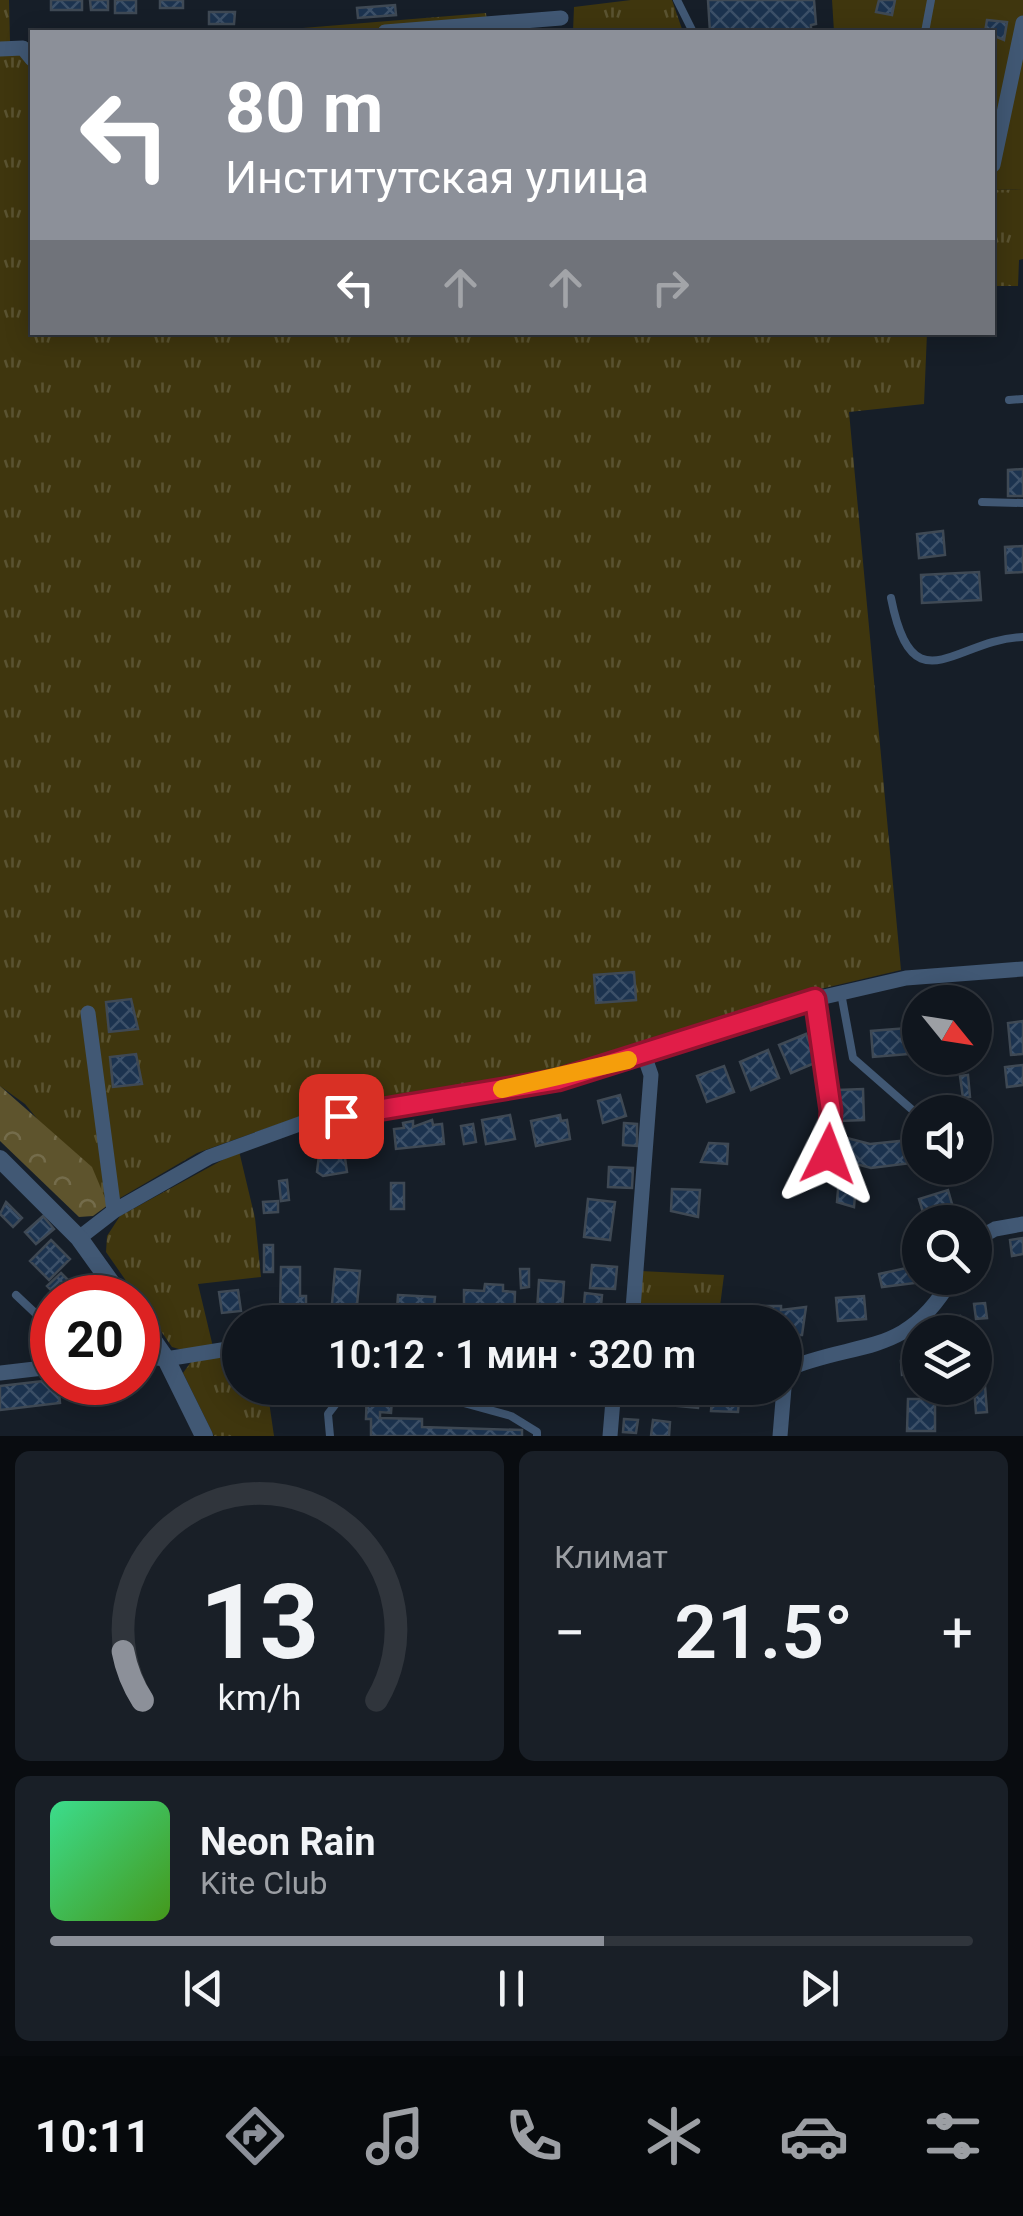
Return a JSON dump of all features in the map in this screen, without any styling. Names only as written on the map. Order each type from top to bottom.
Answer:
[{"type":"street","points":[[410,30],[561,18]]},
{"type":"street","points":[[995,151],[1023,23]]},
{"type":"street","points":[[0,49],[23,48],[30,57]]},
{"type":"street","points":[[79,1238],[114,1210],[209,1157],[305,1122],[558,1080],[815,999],[906,978],[1023,969]]},
{"type":"street","points":[[88,1013],[114,1210]]},
{"type":"street","points":[[633,1305],[650,1092],[644,1055]]},
{"type":"street","points":[[0,1159],[79,1238],[106,1275]]},
{"type":"street","points":[[992,1230],[1023,1224]]},
{"type":"street","points":[[802,1365],[898,1337],[926,1315],[940,1295]]},
{"type":"street","points":[[160,1358],[222,1349]]},
{"type":"street","points":[[160,1350],[204,1436]]},
{"type":"street","points":[[0,1372],[30,1369]]},
{"type":"street","points":[[610,1436],[613,1405]]},
{"type":"street","points":[[780,1436],[783,1405]]},
{"type":"lane","points":[[677,0],[692,30]]},
{"type":"lane","points":[[925,30],[931,0]]},
{"type":"lane","points":[[1009,400],[1023,399]]},
{"type":"lane","points":[[982,502],[1023,503]]},
{"type":"lane","points":[[891,598],[898,636],[915,656],[932,662],[962,656],[985,644],[1023,637]]},
{"type":"lane","points":[[841,993],[853,1058],[902,1101]]},
{"type":"lane","points":[[815,999],[831,1111],[828,1154],[836,1167]]},
{"type":"lane","points":[[16,1294],[30,1308]]},
{"type":"lane","points":[[330,1436],[328,1414],[335,1405]]},
{"type":"lane","points":[[471,1405],[511,1416],[537,1432],[536,1436]]},
{"type":"green space","points":[[0,0],[9,0],[10,42],[30,42],[30,335],[927,335],[924,404],[849,412],[901,970],[812,991],[546,1077],[307,1114],[197,1153],[108,1205],[25,1104],[0,1086]]},
{"type":"green space","points":[[672,0],[682,30],[573,30],[574,7]]},
{"type":"green space","points":[[832,0],[1023,0],[1023,189],[995,190],[995,30],[834,30]]},
{"type":"green space","points":[[486,13],[488,30],[278,30]]},
{"type":"green space","points":[[1023,189],[1023,259],[1019,260],[1018,286],[995,286],[995,190]]},
{"type":"green space","points":[[0,1086],[92,1167],[108,1205],[93,1216],[79,1217],[0,1141]]},
{"type":"green space","points":[[239,1151],[255,1218],[261,1277],[198,1284],[213,1347],[186,1351],[172,1347],[160,1330],[160,1275],[122,1275],[106,1252],[107,1236],[120,1216]]},
{"type":"green space","points":[[640,1271],[724,1275],[720,1305],[637,1305]]},
{"type":"green space","points":[[222,1355],[222,1405],[269,1405],[274,1436],[214,1436],[183,1373],[193,1359]]},
{"type":"building","points":[[51,0],[82,0],[82,10],[51,10]]},
{"type":"building","points":[[90,0],[108,0],[108,10],[91,10]]},
{"type":"building","points":[[115,0],[136,0],[136,13],[115,13]]},
{"type":"building","points":[[160,0],[183,0],[183,8],[160,8]]},
{"type":"building","points":[[708,0],[814,0],[816,24],[811,25],[811,30],[710,30]]},
{"type":"building","points":[[879,0],[895,0],[892,15],[876,12]]},
{"type":"building","points":[[395,5],[396,15],[358,18],[357,8]]},
{"type":"building","points":[[209,12],[235,12],[234,24],[209,24]]},
{"type":"building","points":[[987,20],[1007,22],[1004,40],[995,36],[995,30],[985,30]]},
{"type":"building","points":[[1023,469],[1023,496],[1008,496],[1008,470]]},
{"type":"building","points":[[943,531],[945,555],[919,558],[917,534]]},
{"type":"building","points":[[1023,546],[1023,572],[1006,573],[1005,547]]},
{"type":"building","points":[[979,572],[981,600],[922,603],[921,575]]},
{"type":"building","points":[[634,972],[636,1000],[596,1003],[594,975]]},
{"type":"building","points":[[131,999],[138,1029],[109,1032],[106,1002]]},
{"type":"building","points":[[1023,1021],[1023,1054],[1011,1055],[1008,1023]]},
{"type":"building","points":[[902,1028],[902,1055],[873,1057],[871,1031]]},
{"type":"building","points":[[806,1034],[817,1062],[791,1073],[779,1045]]},
{"type":"building","points":[[768,1050],[779,1078],[751,1090],[740,1062]]},
{"type":"building","points":[[136,1054],[142,1084],[113,1087],[110,1057]]},
{"type":"building","points":[[1023,1065],[1023,1085],[1007,1087],[1005,1067]]},
{"type":"building","points":[[724,1066],[734,1092],[707,1102],[697,1076]]},
{"type":"building","points":[[968,1075],[970,1095],[963,1095],[960,1076]]},
{"type":"building","points":[[863,1089],[864,1120],[839,1121],[838,1090]]},
{"type":"building","points":[[620,1095],[626,1116],[603,1123],[598,1101]]},
{"type":"building","points":[[510,1115],[515,1139],[486,1144],[482,1120]]},
{"type":"building","points":[[560,1115],[561,1121],[567,1120],[570,1139],[536,1146],[531,1121]]},
{"type":"building","points":[[432,1120],[433,1125],[442,1124],[444,1144],[396,1149],[394,1129],[404,1128],[403,1123],[413,1121],[413,1127]]},
{"type":"building","points":[[624,1123],[637,1124],[637,1146],[623,1145]]},
{"type":"building","points":[[473,1124],[476,1142],[464,1144],[461,1126]]},
{"type":"building","points":[[843,1137],[870,1144],[902,1141],[902,1164],[871,1168],[845,1161]]},
{"type":"building","points":[[709,1143],[728,1144],[727,1164],[701,1162]]},
{"type":"building","points":[[343,1144],[347,1172],[323,1176],[317,1172],[320,1147]]},
{"type":"building","points":[[609,1167],[633,1168],[632,1188],[608,1187]]},
{"type":"building","points":[[839,1178],[856,1185],[854,1207],[837,1202]]},
{"type":"building","points":[[287,1180],[289,1200],[281,1201],[279,1181]]},
{"type":"building","points":[[391,1183],[404,1183],[404,1209],[391,1209]]},
{"type":"building","points":[[672,1189],[700,1190],[698,1217],[671,1211]]},
{"type":"building","points":[[948,1190],[952,1205],[921,1205],[919,1199]]},
{"type":"building","points":[[588,1199],[615,1202],[610,1240],[584,1237]]},
{"type":"building","points":[[278,1201],[278,1212],[264,1213],[263,1202]]},
{"type":"building","points":[[6,1202],[22,1218],[13,1227],[0,1214]]},
{"type":"building","points":[[43,1216],[54,1229],[36,1244],[25,1232]]},
{"type":"building","points":[[1023,1238],[1023,1254],[1012,1256],[1010,1240]]},
{"type":"building","points":[[51,1240],[70,1259],[54,1275],[44,1275],[30,1261]]},
{"type":"building","points":[[264,1245],[273,1245],[273,1272],[264,1272]]},
{"type":"building","points":[[592,1265],[617,1267],[615,1289],[590,1288]]},
{"type":"building","points":[[281,1267],[300,1267],[300,1296],[306,1296],[306,1305],[280,1305]]},
{"type":"building","points":[[335,1269],[360,1271],[357,1305],[332,1305]]},
{"type":"building","points":[[520,1269],[529,1269],[529,1287],[521,1288]]},
{"type":"building","points":[[902,1269],[902,1285],[882,1287],[879,1274]]},
{"type":"building","points":[[539,1280],[564,1282],[562,1305],[537,1305]]},
{"type":"building","points":[[485,1284],[503,1285],[503,1291],[515,1292],[515,1305],[464,1305],[464,1290],[484,1291]]},
{"type":"building","points":[[238,1290],[240,1305],[222,1305],[222,1313],[219,1292]]},
{"type":"building","points":[[585,1293],[602,1295],[601,1305],[584,1305]]},
{"type":"building","points":[[398,1295],[435,1297],[434,1305],[397,1305]]},
{"type":"building","points":[[864,1296],[866,1319],[838,1321],[836,1298]]},
{"type":"building","points":[[985,1303],[987,1315],[975,1315],[974,1304]]},
{"type":"building","points":[[30,1383],[30,1405],[43,1405],[0,1410],[0,1386]]},
{"type":"building","points":[[366,1405],[392,1405],[391,1413],[380,1412],[380,1418],[422,1419],[422,1427],[522,1430],[522,1436],[371,1436],[371,1419],[366,1419]]},
{"type":"building","points":[[712,1405],[739,1405],[738,1412],[711,1411]]},
{"type":"building","points":[[908,1405],[935,1405],[935,1431],[907,1431]]},
{"type":"building","points":[[975,1405],[986,1405],[987,1412],[976,1413]]},
{"type":"building","points":[[624,1419],[638,1420],[636,1433],[623,1432]]},
{"type":"building","points":[[653,1420],[670,1422],[669,1436],[651,1436]]},
{"type":"slow traffic","points":[[502,1089],[558,1080],[628,1060]]},
{"type":"route","points":[[341,1116],[558,1080],[815,999],[831,1111],[828,1154]]}]
